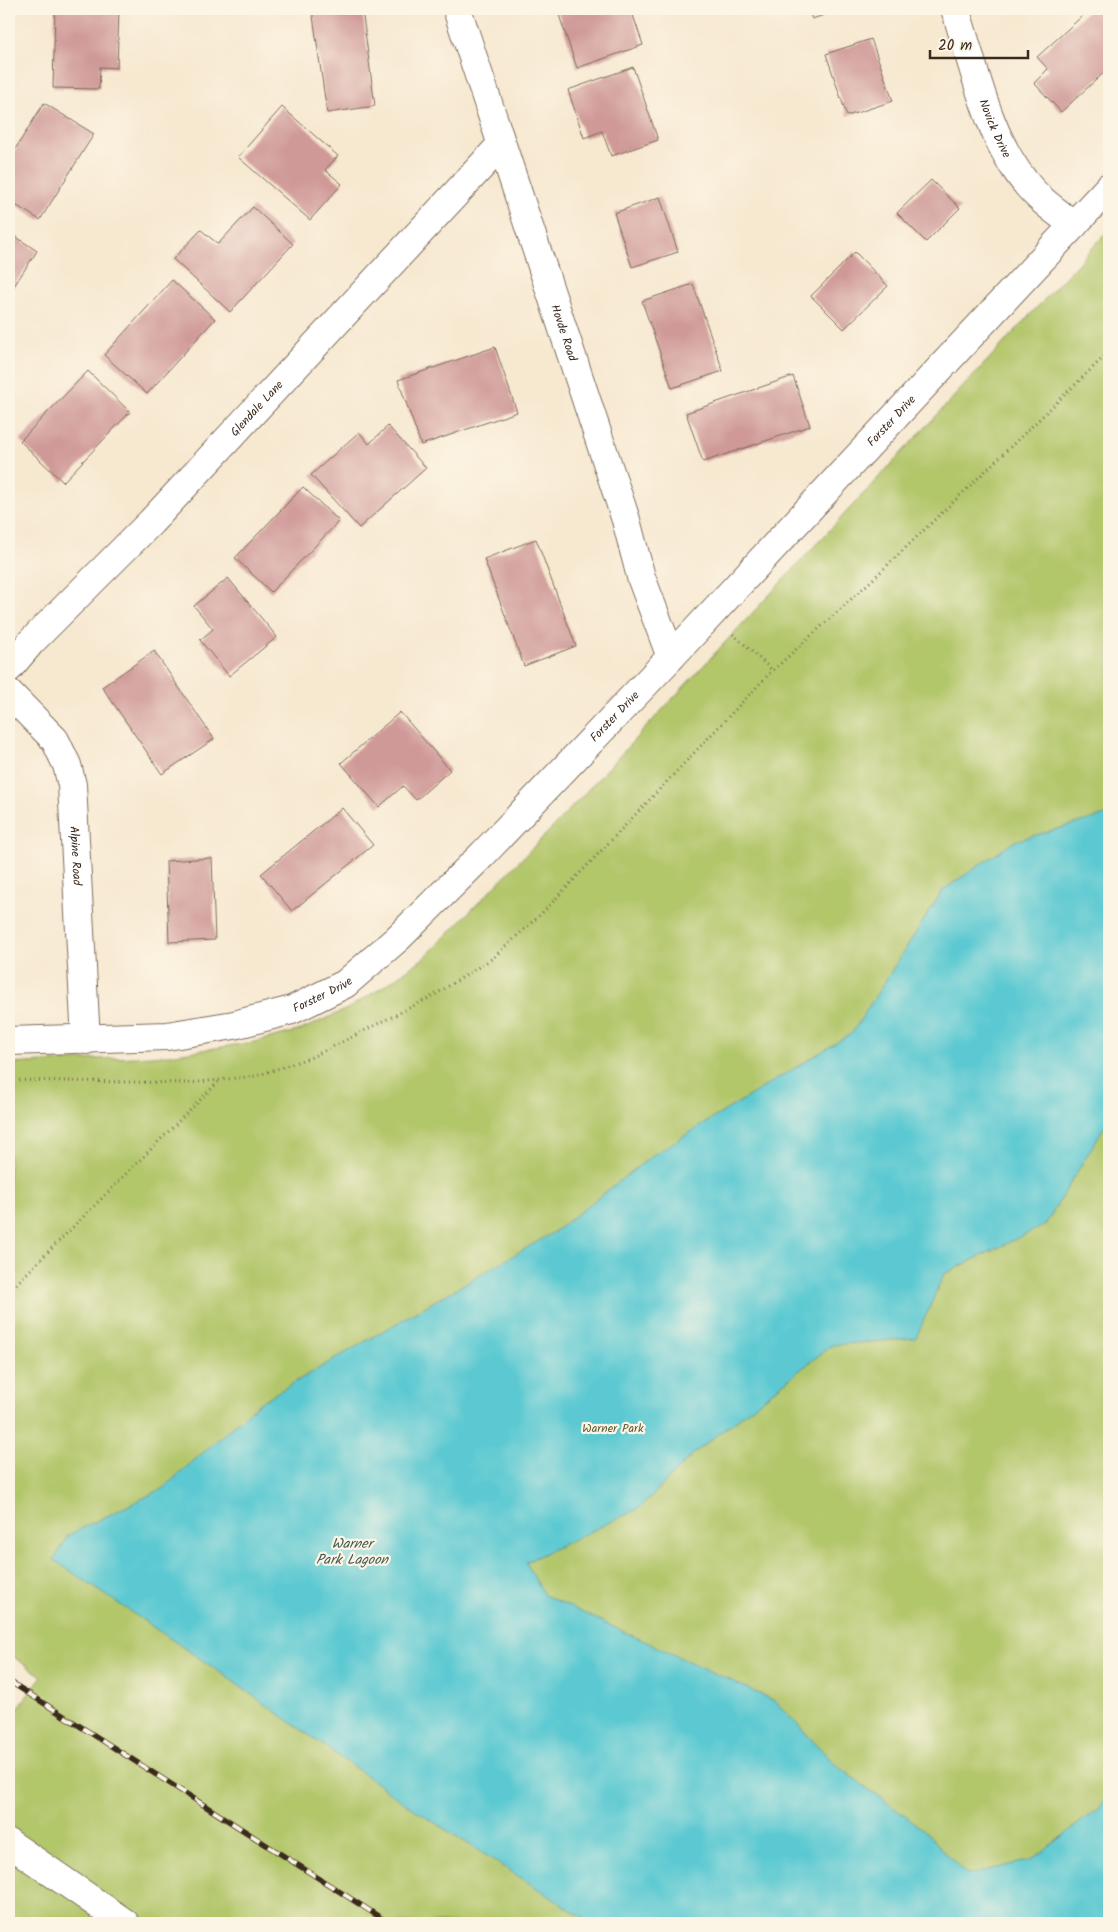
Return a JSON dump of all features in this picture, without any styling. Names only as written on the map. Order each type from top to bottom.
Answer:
[{"type":"street","name":"Hovde Road","points":[[457,9],[626,520],[641,577],[671,657]]},
{"type":"street","name":"Novick Drive","points":[[955,9],[997,137],[1024,182],[1074,225]]},
{"type":"street","name":"Glendale Lane","points":[[9,668],[31,642],[151,522],[501,145]]},
{"type":"street","name":"Forster Drive","points":[[9,1041],[167,1036],[234,1025],[292,1010],[345,984],[397,939],[483,854],[671,657],[1109,187]]},
{"type":"street","name":"Alpine Road","points":[[9,693],[55,740],[70,778],[86,1040]]},
{"type":"street","points":[[9,1842],[125,1923]]},
{"type":"path","points":[[9,1080],[189,1083],[256,1076],[312,1057],[433,996],[493,958],[544,911],[773,671],[871,581],[1109,352]]},
{"type":"path","points":[[711,614],[773,671]]},
{"type":"path","points":[[9,1291],[220,1080]]},
{"type":"green space","name":"Warner Park","points":[[1109,230],[1109,1923],[9,1923],[9,1720],[42,1676],[9,1654],[9,1064],[169,1055],[254,1042],[301,1030],[347,1009],[386,985],[425,957],[557,823]]},
{"type":"water","name":"Warner Park Lagoon","points":[[1109,814],[1109,1119],[1045,1225],[944,1274],[916,1338],[832,1345],[693,1454],[640,1508],[526,1562],[544,1595],[775,1701],[837,1766],[923,1829],[967,1875],[1031,1860],[1099,1808],[1109,1791],[1109,1923],[591,1923],[409,1806],[221,1673],[54,1560],[68,1535],[162,1489],[259,1403],[554,1232],[653,1155],[852,1033],[943,890],[1015,841]]},
{"type":"building","points":[[55,9],[119,9],[117,68],[100,67],[99,89],[53,88]]},
{"type":"building","points":[[312,9],[362,9],[375,106],[327,113]]},
{"type":"building","points":[[557,9],[631,9],[643,45],[577,68]]},
{"type":"building","points":[[808,9],[842,9],[812,19]]},
{"type":"building","points":[[1090,9],[1099,9],[1109,19],[1109,68],[1061,112],[1034,83],[1048,69],[1037,57]]},
{"type":"building","points":[[871,39],[893,101],[847,116],[826,54]]},
{"type":"building","points":[[633,67],[658,140],[611,156],[602,131],[584,138],[568,90]]},
{"type":"building","points":[[44,103],[94,134],[40,220],[9,201],[9,159]]},
{"type":"building","points":[[282,107],[338,156],[325,170],[342,184],[310,220],[238,157]]},
{"type":"building","points":[[931,180],[960,208],[926,242],[897,213]]},
{"type":"building","points":[[660,197],[678,252],[632,267],[614,213]]},
{"type":"building","points":[[253,207],[293,244],[230,312],[173,259],[201,230],[218,244]]},
{"type":"building","points":[[9,232],[37,251],[12,289],[9,287]]},
{"type":"building","points":[[855,252],[888,286],[844,329],[811,296]]},
{"type":"building","points":[[172,280],[215,319],[147,394],[104,355]]},
{"type":"building","points":[[693,284],[723,371],[672,388],[642,301]]},
{"type":"building","points":[[495,347],[517,412],[421,445],[398,380]]},
{"type":"building","points":[[88,371],[130,412],[63,482],[20,441]]},
{"type":"building","points":[[793,376],[810,426],[703,462],[686,413]]},
{"type":"building","points":[[388,426],[426,468],[359,528],[311,475],[359,432],[369,444]]},
{"type":"building","points":[[303,487],[339,521],[271,592],[235,558]]},
{"type":"building","points":[[536,539],[576,646],[524,666],[484,559]]},
{"type":"building","points":[[228,578],[277,637],[229,676],[200,640],[213,629],[194,606]]},
{"type":"building","points":[[154,651],[214,739],[162,774],[102,687]]},
{"type":"building","points":[[400,712],[450,770],[416,800],[403,786],[379,807],[341,763]]},
{"type":"building","points":[[342,808],[373,845],[292,911],[261,874]]},
{"type":"building","points":[[212,858],[215,940],[169,942],[166,861]]},
{"type":"railway","points":[[9,1681],[389,1923]]}]
